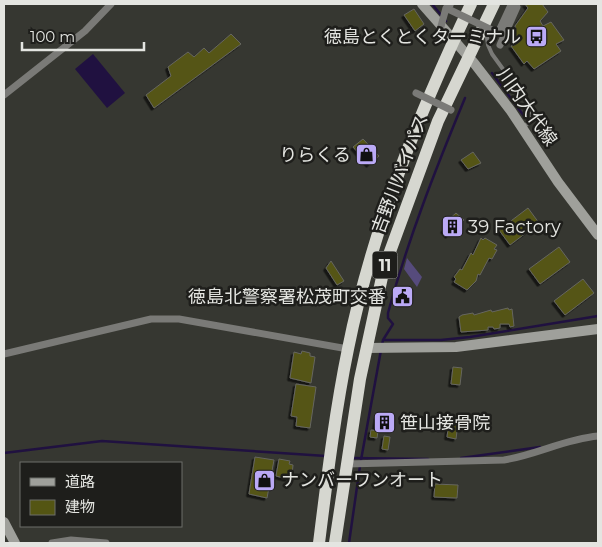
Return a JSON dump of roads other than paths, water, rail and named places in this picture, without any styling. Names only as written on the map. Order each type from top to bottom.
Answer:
[{"type":"highway","name":"吉野川バイパス","points":[[319,543],[348,349],[371,261],[395,184],[423,110],[471,4]]},
{"type":"highway","name":"吉野川バイパス","points":[[335,543],[366,348],[384,268],[438,121],[494,4]]},
{"type":"main road","name":"川内大代線","points":[[422,4],[468,56],[523,128],[558,182],[598,235]]},
{"type":"main road","points":[[366,348],[456,347],[598,329]]},
{"type":"main road","points":[[4,522],[15,543]]},
{"type":"street","points":[[4,95],[85,31],[112,4]]},
{"type":"street","points":[[440,30],[447,5],[498,33],[511,5],[517,7],[500,45]]},
{"type":"street","points":[[416,93],[451,110]]},
{"type":"street","points":[[4,354],[151,319],[179,319],[348,349]]},
{"type":"street","points":[[347,464],[504,460],[521,457],[579,438],[598,436]]},
{"type":"street","points":[[52,543],[71,540],[106,543]]},
{"type":"lane","points":[[487,18],[487,39],[492,54],[532,109],[532,119],[523,128]]},
{"type":"waterway","points":[[432,4],[446,21]]},
{"type":"waterway","points":[[492,73],[524,116]]},
{"type":"waterway","points":[[383,340],[393,324],[388,318],[388,313],[414,231],[433,177],[465,98]]},
{"type":"waterway","points":[[382,345],[383,340],[441,340],[470,337],[598,316]]},
{"type":"waterway","points":[[361,460],[381,350]]},
{"type":"waterway","points":[[4,453],[102,441],[326,456]]},
{"type":"waterway","points":[[461,458],[540,447]]},
{"type":"waterway","points":[[351,458],[428,459]]},
{"type":"waterway","points":[[349,543],[360,466]]},
{"type":"place","name":"徳島とくとくターミナル","points":[[537,37]]},
{"type":"place","name":"りらくる","points":[[367,155]]},
{"type":"place","name":"39 Factory","points":[[452,227]]},
{"type":"place","name":"徳島北警察署松茂町交番","points":[[402,297]]},
{"type":"place","name":"笹山接骨院","points":[[384,423]]},
{"type":"place","name":"ナンバーワンオート","points":[[265,480]]}]
